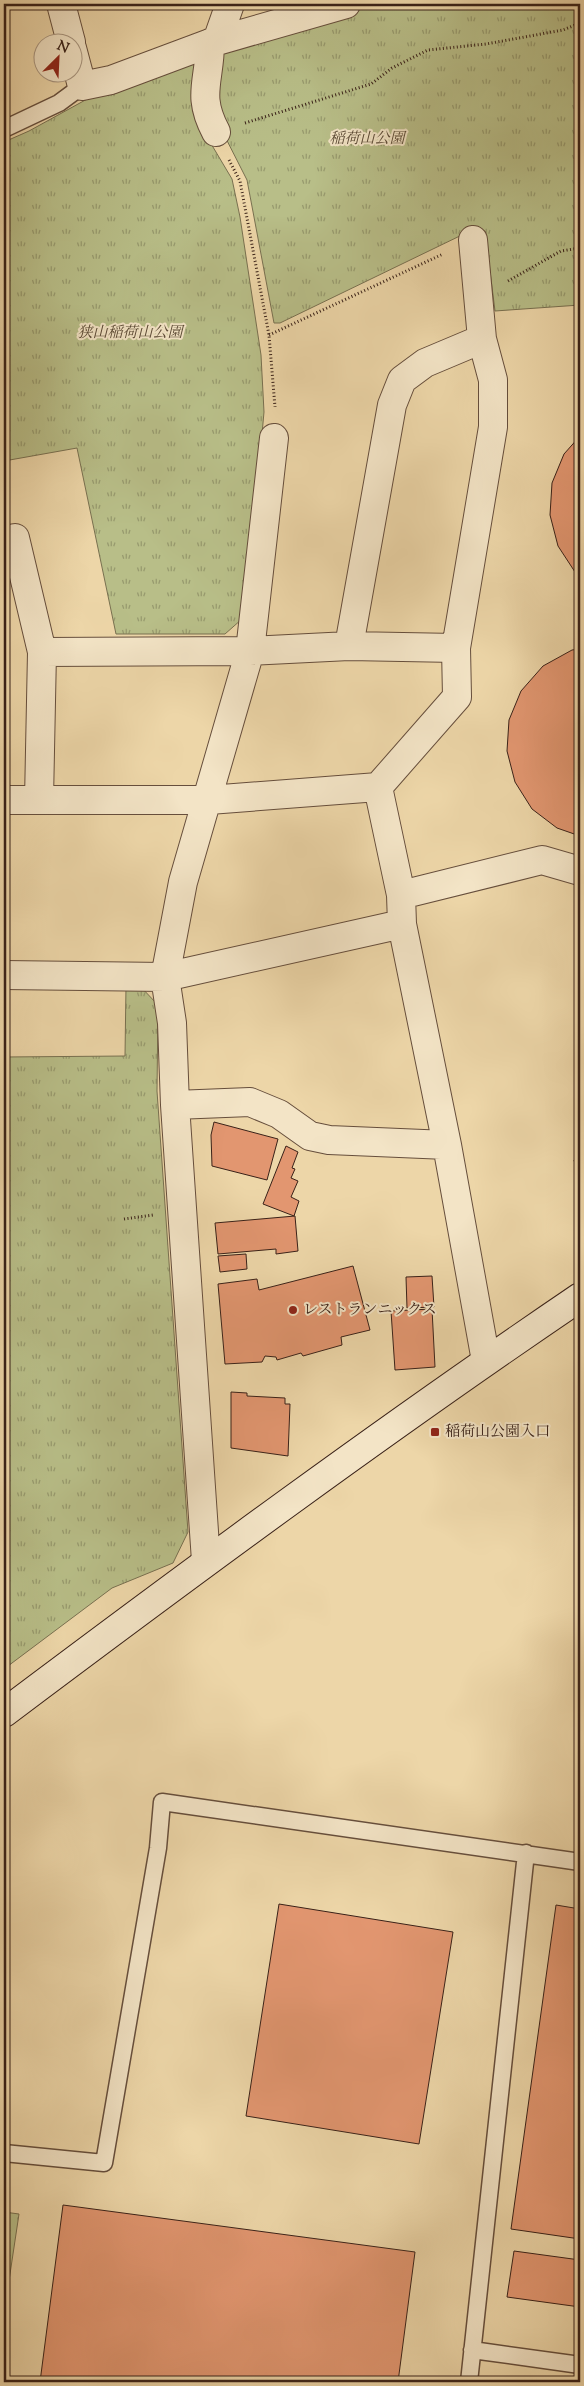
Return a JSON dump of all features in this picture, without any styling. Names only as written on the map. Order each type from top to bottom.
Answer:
[{"type":"street","points":[[61,4],[68,32]]},
{"type":"street","points":[[216,132],[207,115],[204,94],[214,42],[230,4]]},
{"type":"street","points":[[81,82],[82,86],[111,80],[214,42],[346,4]]},
{"type":"street","points":[[4,800],[209,800],[378,788],[457,697],[456,648],[493,427],[493,380],[482,339],[473,240]]},
{"type":"street","points":[[349,646],[392,405],[402,380],[425,363],[482,339]]},
{"type":"street","points":[[206,1561],[175,1104],[172,1023],[165,977],[183,882],[209,800],[250,651],[274,438]]},
{"type":"street","points":[[4,541],[15,538],[42,652],[39,800]]},
{"type":"street","points":[[42,652],[250,651],[349,646],[456,648]]},
{"type":"street","points":[[378,788],[401,895],[402,924],[447,1145],[486,1361]]},
{"type":"street","points":[[401,895],[542,860],[580,871]]},
{"type":"street","points":[[4,975],[165,977],[402,924]]},
{"type":"street","points":[[175,1104],[250,1102],[279,1114],[310,1136],[329,1140],[447,1145]]},
{"type":"street","points":[[4,1713],[206,1561],[486,1361],[580,1297]]},
{"type":"lane","points":[[4,129],[59,104],[82,86]]},
{"type":"lane","points":[[4,2153],[104,2163],[158,1848],[162,1802],[580,1862]]},
{"type":"lane","points":[[468,2382],[526,1853]]},
{"type":"lane","points":[[472,2350],[580,2365]]},
{"type":"path","points":[[274,438],[275,402],[269,335],[240,181],[216,132],[371,84],[392,68],[428,50],[486,44],[563,30],[580,23]]},
{"type":"path","points":[[269,335],[473,240]]},
{"type":"path","points":[[478,300],[561,250],[580,248]]},
{"type":"path","points":[[124,1219],[155,1215]]},
{"type":"green space","name":"稲荷山公園","points":[[376,4],[580,4],[580,305],[495,311],[485,231],[466,233],[280,323],[274,323],[247,180],[213,113],[218,49]]},
{"type":"green space","name":"狭山稲荷山公園","points":[[200,53],[210,142],[232,179],[240,217],[261,355],[264,412],[253,534],[242,619],[225,634],[116,634],[77,448],[4,461],[4,142],[29,131],[89,98]]},
{"type":"green space","points":[[139,985],[158,1005],[157,1091],[188,1532],[173,1563],[112,1588],[4,1669],[4,1057],[125,1056],[126,986]]},
{"type":"green space","points":[[4,2212],[19,2214],[4,2314]]},
{"type":"building","points":[[580,436],[580,576],[575,572],[558,546],[550,515],[552,483],[564,454]]},
{"type":"building","points":[[580,649],[580,836],[557,828],[532,809],[515,782],[507,751],[509,720],[521,691],[543,666],[572,650]]},
{"type":"building","points":[[214,1122],[278,1139],[267,1180],[212,1166],[211,1135]]},
{"type":"building","points":[[286,1146],[298,1152],[292,1168],[295,1169],[291,1178],[298,1181],[291,1197],[299,1201],[294,1216],[263,1204]]},
{"type":"building","points":[[580,1158],[580,1184],[574,1160]]},
{"type":"building","points":[[295,1216],[298,1251],[276,1254],[276,1249],[218,1254],[215,1223]]},
{"type":"building","points":[[246,1254],[247,1269],[220,1272],[218,1256]]},
{"type":"building","name":"レストランニックス","points":[[353,1266],[370,1330],[341,1337],[342,1345],[303,1356],[301,1353],[277,1360],[276,1357],[265,1356],[262,1362],[225,1364],[218,1284],[257,1279],[259,1290]]},
{"type":"building","points":[[432,1276],[434,1307],[407,1308],[406,1277]]},
{"type":"building","points":[[432,1309],[435,1367],[395,1370],[391,1311]]},
{"type":"building","points":[[231,1392],[247,1393],[247,1396],[285,1398],[285,1404],[290,1404],[288,1456],[231,1448]]},
{"type":"building","points":[[279,1904],[453,1932],[419,2144],[246,2116]]},
{"type":"building","points":[[556,1905],[580,1909],[580,2239],[511,2229]]},
{"type":"building","points":[[63,2205],[415,2252],[398,2382],[40,2382]]},
{"type":"building","points":[[514,2251],[580,2260],[580,2307],[507,2297]]},
{"type":"place","name":"レストランニックス","points":[[293,1310]]},
{"type":"place","name":"稲荷山公園入口","points":[[435,1432]]}]
